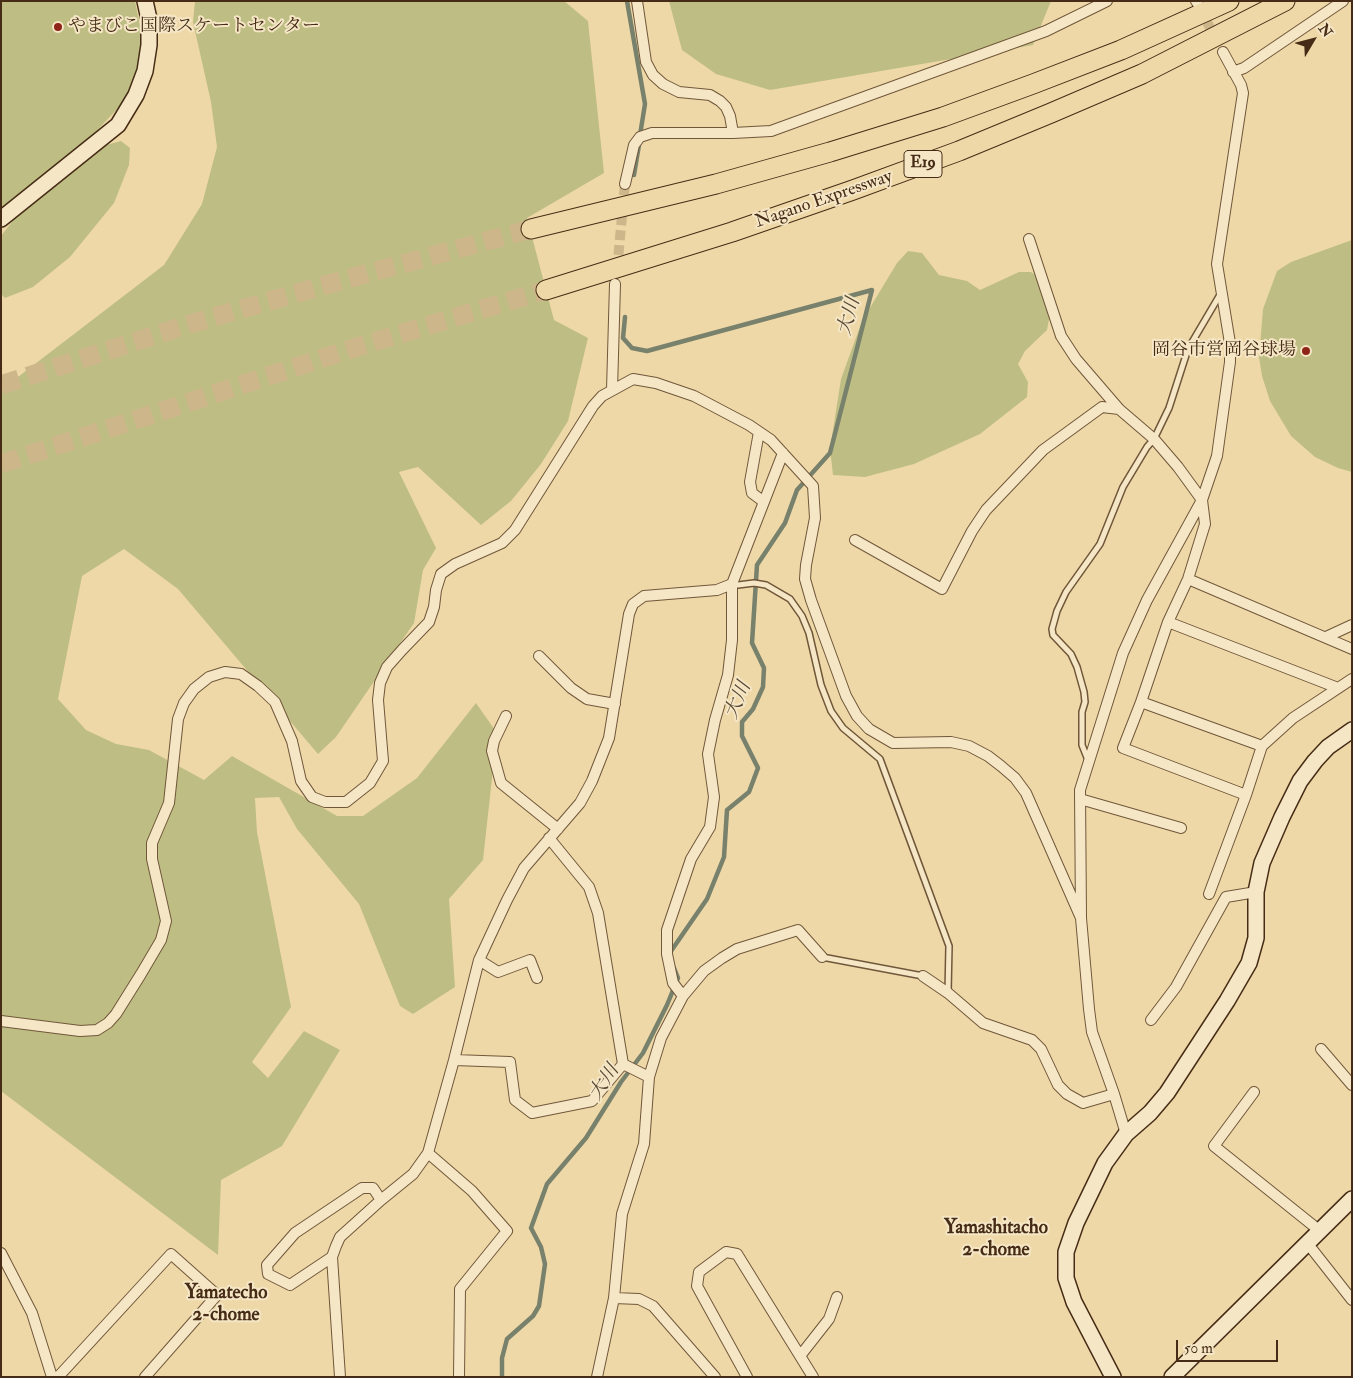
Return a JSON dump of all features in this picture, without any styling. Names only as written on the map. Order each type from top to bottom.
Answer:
[{"type":"highway","name":"E19","points":[[530,230],[716,184],[944,117],[1121,50],[1229,1]]},
{"type":"highway","name":"Nagano Expressway","points":[[546,290],[741,228],[959,151],[1142,74],[1285,1]]},
{"type":"main road","points":[[1,219],[118,125],[136,95],[145,71],[149,45],[149,19],[145,1]]},
{"type":"main road","points":[[1114,1377],[1074,1302],[1066,1278],[1066,1252],[1076,1224],[1105,1163],[1126,1134],[1150,1113],[1167,1093],[1249,964],[1256,938],[1256,892],[1262,863],[1300,781],[1315,761],[1328,748],[1352,730]]},
{"type":"main road","points":[[1172,1377],[1352,1199]]},
{"type":"street","points":[[637,1],[646,62],[653,75],[663,84],[679,92],[710,95],[720,101],[726,107],[730,116],[733,133]]},
{"type":"street","points":[[626,184],[634,145],[640,137],[652,133],[770,131],[1046,31],[1107,1]]},
{"type":"street","points":[[1233,72],[1244,68],[1343,1]]},
{"type":"street","points":[[1126,1134],[1092,1032],[1081,918],[1080,790],[1124,652],[1147,600],[1202,500],[1217,456],[1230,362],[1228,325],[1219,280],[1218,252],[1243,93],[1241,85],[1224,52]]},
{"type":"street","points":[[1029,238],[1061,336],[1076,359],[1119,409],[1154,439],[1178,467],[1202,500],[1205,524],[1188,579],[1168,622],[1124,748],[1246,795]]},
{"type":"street","points":[[612,390],[615,284]]},
{"type":"street","points":[[1,1021],[80,1032],[98,1030],[108,1024],[116,1014],[141,974],[161,940],[166,921],[152,859],[152,843],[168,803],[178,719],[184,704],[194,689],[209,677],[225,672],[241,674],[258,686],[275,702],[292,741],[301,781],[312,797],[325,802],[346,802],[370,783],[383,761],[378,700],[380,683],[387,667],[429,622],[434,607],[436,590],[442,574],[455,564],[502,543],[514,530],[594,406],[602,396],[633,379],[656,383],[694,396],[759,432],[770,440],[813,486],[815,518],[806,565],[806,579],[811,600],[846,696],[857,716],[869,729],[893,743],[950,742],[969,746],[1002,766],[1015,778],[1026,793],[1081,918]]},
{"type":"street","points":[[855,540],[942,589],[972,531],[986,510],[1043,450],[1102,407],[1119,409]]},
{"type":"street","points":[[759,432],[750,482],[752,492],[764,502]]},
{"type":"street","points":[[683,996],[673,983],[667,954],[668,930],[691,859],[710,827],[714,796],[708,754],[715,720],[728,675],[732,640],[732,584],[783,453]]},
{"type":"street","points":[[1188,579],[1352,649]]},
{"type":"street","points":[[340,1377],[332,1257],[340,1237],[413,1174],[428,1154],[479,960],[524,868],[580,803],[592,781],[609,738],[629,614],[633,604],[644,596],[717,590],[732,584]]},
{"type":"street","points":[[1168,622],[1338,688]]},
{"type":"street","points":[[1326,637],[1352,625]]},
{"type":"street","points":[[539,656],[571,688],[588,699],[615,704]]},
{"type":"street","points":[[1209,894],[1262,746],[1293,718],[1352,679]]},
{"type":"street","points":[[1141,702],[1262,746]]},
{"type":"street","points":[[506,716],[494,741],[492,751],[500,783],[558,828]]},
{"type":"street","points":[[1080,799],[1181,828]]},
{"type":"street","points":[[454,1060],[510,1062],[515,1100],[532,1113],[592,1101],[623,1064],[598,913],[589,887],[549,838]]},
{"type":"street","points":[[1151,1020],[1176,987],[1226,897],[1256,892]]},
{"type":"street","points":[[597,1377],[614,1298],[622,1214],[644,1144],[649,1077],[661,1038],[683,996],[704,971],[737,949],[798,930],[822,957]]},
{"type":"street","points":[[479,960],[498,972],[530,960],[537,978]]},
{"type":"street","points":[[923,976],[948,993],[983,1023],[1032,1040],[1041,1049],[1058,1085],[1067,1094],[1083,1103],[1114,1094]]},
{"type":"street","points":[[1321,1049],[1352,1084]]},
{"type":"street","points":[[623,1064],[649,1077]]},
{"type":"street","points":[[1254,1092],[1214,1146],[1320,1231]]},
{"type":"street","points":[[428,1154],[472,1191],[507,1231],[460,1288],[458,1377]]},
{"type":"street","points":[[332,1257],[290,1285],[268,1274],[267,1265],[294,1233],[362,1188],[373,1188],[381,1200]]},
{"type":"street","points":[[1308,1244],[1352,1300]]},
{"type":"street","points":[[747,1377],[697,1286],[699,1272],[726,1252],[736,1254],[813,1377]]},
{"type":"street","points":[[1,1253],[32,1313],[52,1377]]},
{"type":"street","points":[[58,1377],[171,1254],[217,1295],[145,1377]]},
{"type":"street","points":[[800,1356],[830,1319],[837,1297]]},
{"type":"street","points":[[614,1298],[639,1299],[653,1306],[715,1377]]},
{"type":"lane","points":[[1088,762],[1082,745],[1082,712],[1085,702],[1077,666],[1071,654],[1053,635],[1052,630],[1056,611],[1066,592],[1100,544],[1124,486],[1146,447],[1154,439],[1169,408],[1188,349],[1222,290]]},
{"type":"lane","points":[[732,584],[766,585],[790,599],[802,616],[809,633],[821,685],[831,711],[843,728],[880,759],[949,946],[948,993]]},
{"type":"lane","points":[[822,957],[923,976]]},
{"type":"green space","points":[[1,1],[135,1],[142,35],[139,62],[129,90],[121,105],[87,141],[1,208]]},
{"type":"green space","points":[[195,1],[564,1],[588,21],[604,173],[527,218],[554,320],[588,338],[568,421],[541,464],[511,501],[481,525],[418,467],[399,472],[436,548],[423,570],[414,623],[336,737],[318,754],[178,589],[124,549],[82,576],[58,699],[86,730],[116,744],[149,750],[204,780],[232,756],[337,816],[363,816],[417,778],[476,703],[497,733],[483,860],[449,899],[455,987],[413,1014],[400,1006],[359,904],[297,829],[279,797],[255,798],[257,832],[291,1007],[252,1062],[268,1078],[304,1031],[340,1050],[282,1146],[221,1180],[218,1255],[1,1091],[1,390],[164,265],[202,204],[217,147],[211,102],[193,22]]},
{"type":"green space","points":[[669,1],[1051,1],[1033,45],[770,90],[716,74],[682,50]]},
{"type":"green space","points":[[121,141],[130,148],[129,165],[114,203],[70,257],[33,287],[5,298],[1,294],[1,236],[32,196],[99,147]]},
{"type":"green space","name":"岡谷市営岡谷球場","points":[[1352,240],[1352,472],[1338,468],[1315,457],[1291,436],[1270,401],[1262,376],[1259,357],[1263,309],[1277,271],[1291,262]]},
{"type":"green space","points":[[908,251],[922,253],[939,275],[967,281],[980,290],[1019,272],[1031,272],[1041,279],[1050,314],[1047,330],[1025,351],[1018,364],[1028,382],[1027,397],[980,434],[914,464],[865,477],[833,475],[830,449],[841,379],[862,321],[897,263]]},
{"type":"waterway","name":"大川","points":[[627,1],[645,104],[640,135]]},
{"type":"waterway","name":"大川","points":[[634,175],[639,145]]},
{"type":"waterway","name":"大川","points":[[625,317],[623,338],[632,348],[647,351],[872,290],[830,453],[797,490],[785,523],[757,565],[752,643],[764,668],[763,687],[753,709],[742,722],[742,736],[758,768],[749,792],[727,810],[724,857],[707,899],[669,954]]},
{"type":"waterway","name":"大川","points":[[502,1377],[502,1358],[507,1339],[533,1316],[539,1306],[545,1264],[541,1247],[531,1228],[547,1184],[586,1138],[621,1082],[643,1053],[678,978],[674,968]]},
{"type":"tunnel","points":[[1200,9],[1223,52]]},
{"type":"tunnel","points":[[617,270],[625,184]]},
{"type":"tunnel","points":[[1,385],[190,324],[531,229]]},
{"type":"tunnel","points":[[1,464],[357,347],[546,290]]},
{"type":"place","name":"やまびこ国際スケートセンター","points":[[58,27]]},
{"type":"place","name":"岡谷市営岡谷球場","points":[[1306,351]]},
{"type":"district","name":"Yamashitacho 2-chome","points":[[996,1240]]},
{"type":"district","name":"Yamatecho 2-chome","points":[[226,1305]]}]
